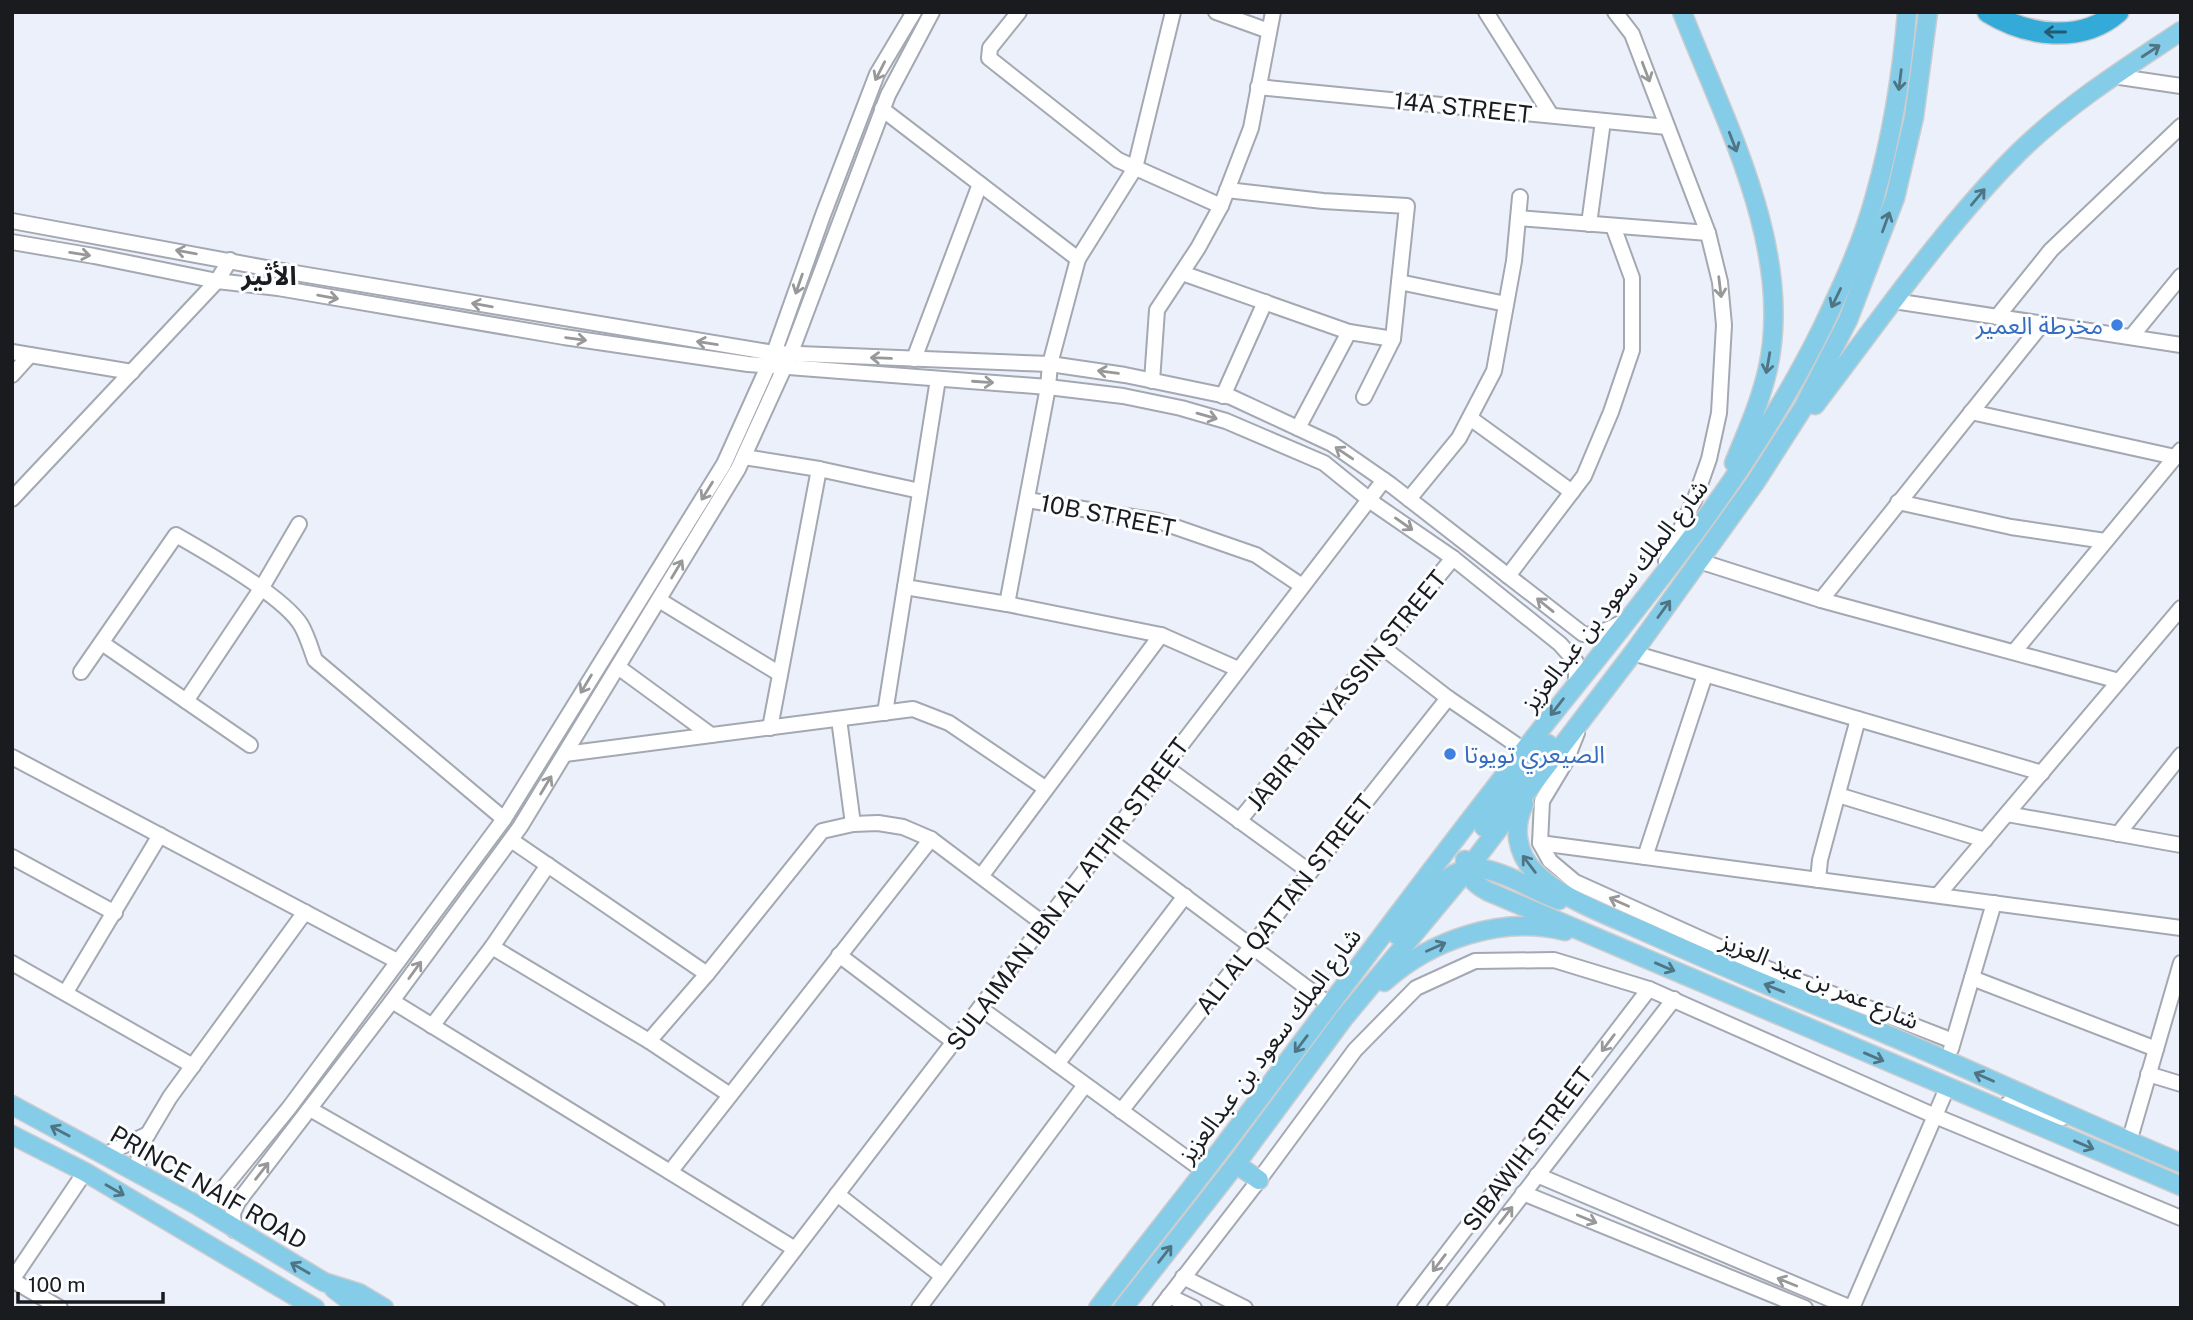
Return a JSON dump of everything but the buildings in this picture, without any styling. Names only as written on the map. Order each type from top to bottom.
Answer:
[{"type":"highway","points":[[1987,12],[2007,24],[2034,32],[2061,33],[2087,30],[2118,12]]},
{"type":"main road","points":[[1680,12],[1752,192],[1764,233],[1772,283],[1773,324],[1768,367],[1745,437],[1723,485],[1689,541]]},
{"type":"main road","name":"شارع الملك سعود بن عبدالعزيز","points":[[1098,1308],[1524,750],[1625,621],[1664,576],[1732,483],[1786,395],[1847,275],[1875,198],[1899,88],[1907,12]]},
{"type":"main road","name":"شارع الملك سعود بن عبدالعزيز","points":[[1123,1308],[1236,1164],[1344,1018],[1467,870],[1633,653],[1755,483],[1803,408],[1828,363],[1857,297],[1895,198],[1914,117],[1928,12]]},
{"type":"main road","points":[[1755,483],[1940,242],[2013,159],[2070,108],[2181,31]]},
{"type":"main road","points":[[1664,576],[1632,633],[1471,845],[1466,853],[1467,870],[1472,881],[1487,891],[2181,1186]]},
{"type":"main road","name":"شارع عمر بن عبد العزيز","points":[[1534,783],[1519,815],[1517,828],[1520,850],[1525,861],[1545,882],[1556,889],[1613,917],[2181,1163]]},
{"type":"main road","points":[[1330,1005],[1377,959],[1437,887],[1450,877],[1467,870],[1488,870],[1550,897],[1613,917]]},
{"type":"main road","points":[[1344,1018],[1411,961],[1428,950],[1464,936],[1503,928],[1533,926],[1602,940]]},
{"type":"main road","name":"PRINCE NAIF ROAD","points":[[12,1105],[195,1204],[324,1282],[359,1293],[384,1308]]},
{"type":"main road","name":"PRINCE NAIF ROAD","points":[[12,1135],[85,1172],[315,1306]]},
{"type":"main road","points":[[1236,1164],[1259,1180]]},
{"type":"main road","points":[[324,1282],[359,1308]]},
{"type":"street","points":[[195,1204],[208,1201],[222,1190],[289,1108],[504,819],[724,464],[771,360],[877,74],[914,12]]},
{"type":"street","points":[[234,1230],[233,1213],[238,1202],[511,840],[744,457],[787,361],[882,109],[932,12]]},
{"type":"street","points":[[1019,12],[990,48],[989,58],[1118,160],[1221,206]]},
{"type":"street","points":[[1007,604],[1048,387],[1049,363],[1078,259],[1135,168],[1174,12]]},
{"type":"street","points":[[1216,12],[1269,31]]},
{"type":"street","points":[[1152,381],[1157,310],[1221,206],[1251,128],[1273,12]]},
{"type":"street","points":[[1486,12],[1551,115]]},
{"type":"street","points":[[1615,12],[1632,34],[1708,233],[1720,282],[1724,326],[1719,413],[1709,459],[1675,544],[1639,605]]},
{"type":"street","points":[[2113,76],[2181,86]]},
{"type":"street","name":"14A STREET","points":[[1258,87],[1667,127]]},
{"type":"street","points":[[882,109],[1078,259]]},
{"type":"street","points":[[1589,224],[1603,121]]},
{"type":"street","points":[[1997,317],[2051,250],[2181,126]]},
{"type":"street","points":[[914,359],[981,184]]},
{"type":"street","points":[[1227,190],[1323,201],[1407,205],[1393,340],[1364,397]]},
{"type":"street","points":[[1409,499],[1459,438],[1494,371],[1520,197]]},
{"type":"street","points":[[1518,218],[1708,233]]},
{"type":"street","points":[[12,221],[650,334],[771,360]]},
{"type":"street","points":[[1508,576],[1584,476],[1611,412],[1632,350],[1632,278],[1613,226]]},
{"type":"street","points":[[12,242],[217,281],[278,288],[564,337],[938,379],[1048,387],[1123,396],[1181,408],[1226,421],[1324,463],[1369,499],[1453,558],[1560,644],[1576,662],[1576,683]]},
{"type":"street","points":[[12,499],[217,281],[230,260]]},
{"type":"street","points":[[1182,273],[1349,332],[1393,340]]},
{"type":"street","points":[[2131,337],[2181,276]]},
{"type":"street","points":[[1399,282],[1506,303]]},
{"type":"street","points":[[1894,301],[2181,345]]},
{"type":"street","points":[[1223,396],[1265,302]]},
{"type":"street","points":[[1821,600],[2042,324]]},
{"type":"street","points":[[1298,428],[1349,332]]},
{"type":"street","points":[[12,352],[132,372]]},
{"type":"street","points":[[12,375],[30,355]]},
{"type":"street","points":[[787,361],[914,359],[1049,363],[1125,375],[1223,396],[1332,444],[1409,499],[1574,628],[1589,635],[1625,621]]},
{"type":"street","points":[[885,713],[938,379]]},
{"type":"street","points":[[1971,412],[2178,454],[2014,652]]},
{"type":"street","points":[[1470,418],[1572,492]]},
{"type":"street","points":[[744,457],[819,468],[920,491]]},
{"type":"street","points":[[769,728],[819,468]]},
{"type":"street","name":"SULAIMAN IBN AL ATHIR STREET","points":[[750,1308],[1384,480]]},
{"type":"street","name":"10B STREET","points":[[1027,500],[1158,521],[1200,534],[1256,555],[1302,586]]},
{"type":"street","points":[[1898,502],[2011,527],[2105,541]]},
{"type":"street","points":[[186,701],[261,589],[299,524]]},
{"type":"street","points":[[82,672],[176,535],[208,553],[287,608],[301,625],[315,660],[504,819]]},
{"type":"street","name":"JABIR IBN YASSIN STREET","points":[[1239,821],[1453,558]]},
{"type":"street","points":[[1699,561],[1821,600],[2119,681]]},
{"type":"street","points":[[905,587],[1161,635],[1238,669]]},
{"type":"street","points":[[659,600],[780,674]]},
{"type":"street","points":[[1938,895],[2181,608]]},
{"type":"street","points":[[1560,644],[1566,645],[1573,641],[1576,634],[1574,628]]},
{"type":"street","points":[[982,875],[1161,635]]},
{"type":"street","points":[[102,643],[250,745]]},
{"type":"street","points":[[1382,647],[1448,698],[1524,750]]},
{"type":"street","points":[[1633,653],[2042,773]]},
{"type":"street","points":[[618,667],[711,736]]},
{"type":"street","points":[[1645,857],[1704,675]]},
{"type":"street","name":"ALI AL QATTAN STREET","points":[[1121,1111],[1448,698]]},
{"type":"street","points":[[565,754],[913,709],[949,723],[1045,789]]},
{"type":"street","points":[[1583,717],[1566,761],[1542,801],[1540,844],[1550,861],[1575,882],[1768,969],[1953,1041]]},
{"type":"street","points":[[839,719],[853,824]]},
{"type":"street","points":[[1818,880],[1820,860],[1858,719]]},
{"type":"street","points":[[2118,834],[2181,755]]},
{"type":"street","points":[[12,757],[397,961]]},
{"type":"street","points":[[1164,766],[1310,872]]},
{"type":"street","points":[[1838,795],[1984,840]]},
{"type":"street","points":[[2007,814],[2181,845]]},
{"type":"street","points":[[649,1041],[707,974],[822,831],[878,822],[904,827],[931,839],[1044,924]]},
{"type":"street","points":[[66,992],[160,835]]},
{"type":"street","points":[[670,1172],[931,839]]},
{"type":"street","points":[[1108,839],[1330,1005]]},
{"type":"street","points":[[511,840],[707,974]]},
{"type":"street","points":[[1540,844],[2181,928]]},
{"type":"street","points":[[12,858],[115,912]]},
{"type":"street","points":[[432,1026],[492,947],[548,865]]},
{"type":"street","points":[[1057,1064],[1185,897]]},
{"type":"street","points":[[1947,1060],[1994,903]]},
{"type":"street","points":[[138,1174],[139,1149],[170,1097],[305,912]]},
{"type":"street","points":[[492,947],[649,1041],[730,1095]]},
{"type":"street","points":[[839,955],[954,1042]]},
{"type":"street","points":[[1194,1308],[1164,1302],[1355,1050],[1416,988],[1475,961],[1554,960],[1649,989],[1935,1116],[2181,1218]]},
{"type":"street","points":[[12,963],[193,1066]]},
{"type":"street","points":[[2129,1142],[2181,963]]},
{"type":"street","points":[[1972,978],[2156,1049]]},
{"type":"street","name":"SIBAWIH STREET","points":[[1405,1308],[1649,989]]},
{"type":"street","points":[[1815,1005],[1839,997]]},
{"type":"street","name":"SIBAWIH STREET","points":[[1435,1308],[1674,999]]},
{"type":"street","points":[[392,1001],[795,1249]]},
{"type":"street","points":[[980,1008],[1204,1171]]},
{"type":"street","points":[[2148,1074],[2181,1084]]},
{"type":"street","points":[[919,1308],[1085,1085]]},
{"type":"street","points":[[1537,1175],[1851,1308],[1947,1088]]},
{"type":"street","points":[[2001,1110],[2008,1103],[2015,1101],[2047,1114],[2091,1125]]},
{"type":"street","points":[[289,1108],[284,1124],[289,1134]]},
{"type":"street","points":[[310,1108],[657,1308]]},
{"type":"street","points":[[104,1155],[149,1134]]},
{"type":"street","points":[[60,1308],[12,1280],[85,1172]]},
{"type":"street","points":[[1537,1175],[1547,1203]]},
{"type":"street","points":[[1523,1193],[1805,1308]]},
{"type":"street","points":[[837,1194],[942,1276]]},
{"type":"street","points":[[1183,1277],[1245,1308]]},
{"type":"place","name":"مخرطة العمير","points":[[2117,325]]},
{"type":"place","name":"الصيعري تويوتا","points":[[1450,754]]},
{"type":"district","name":"الأثير","points":[[269,275]]}]
